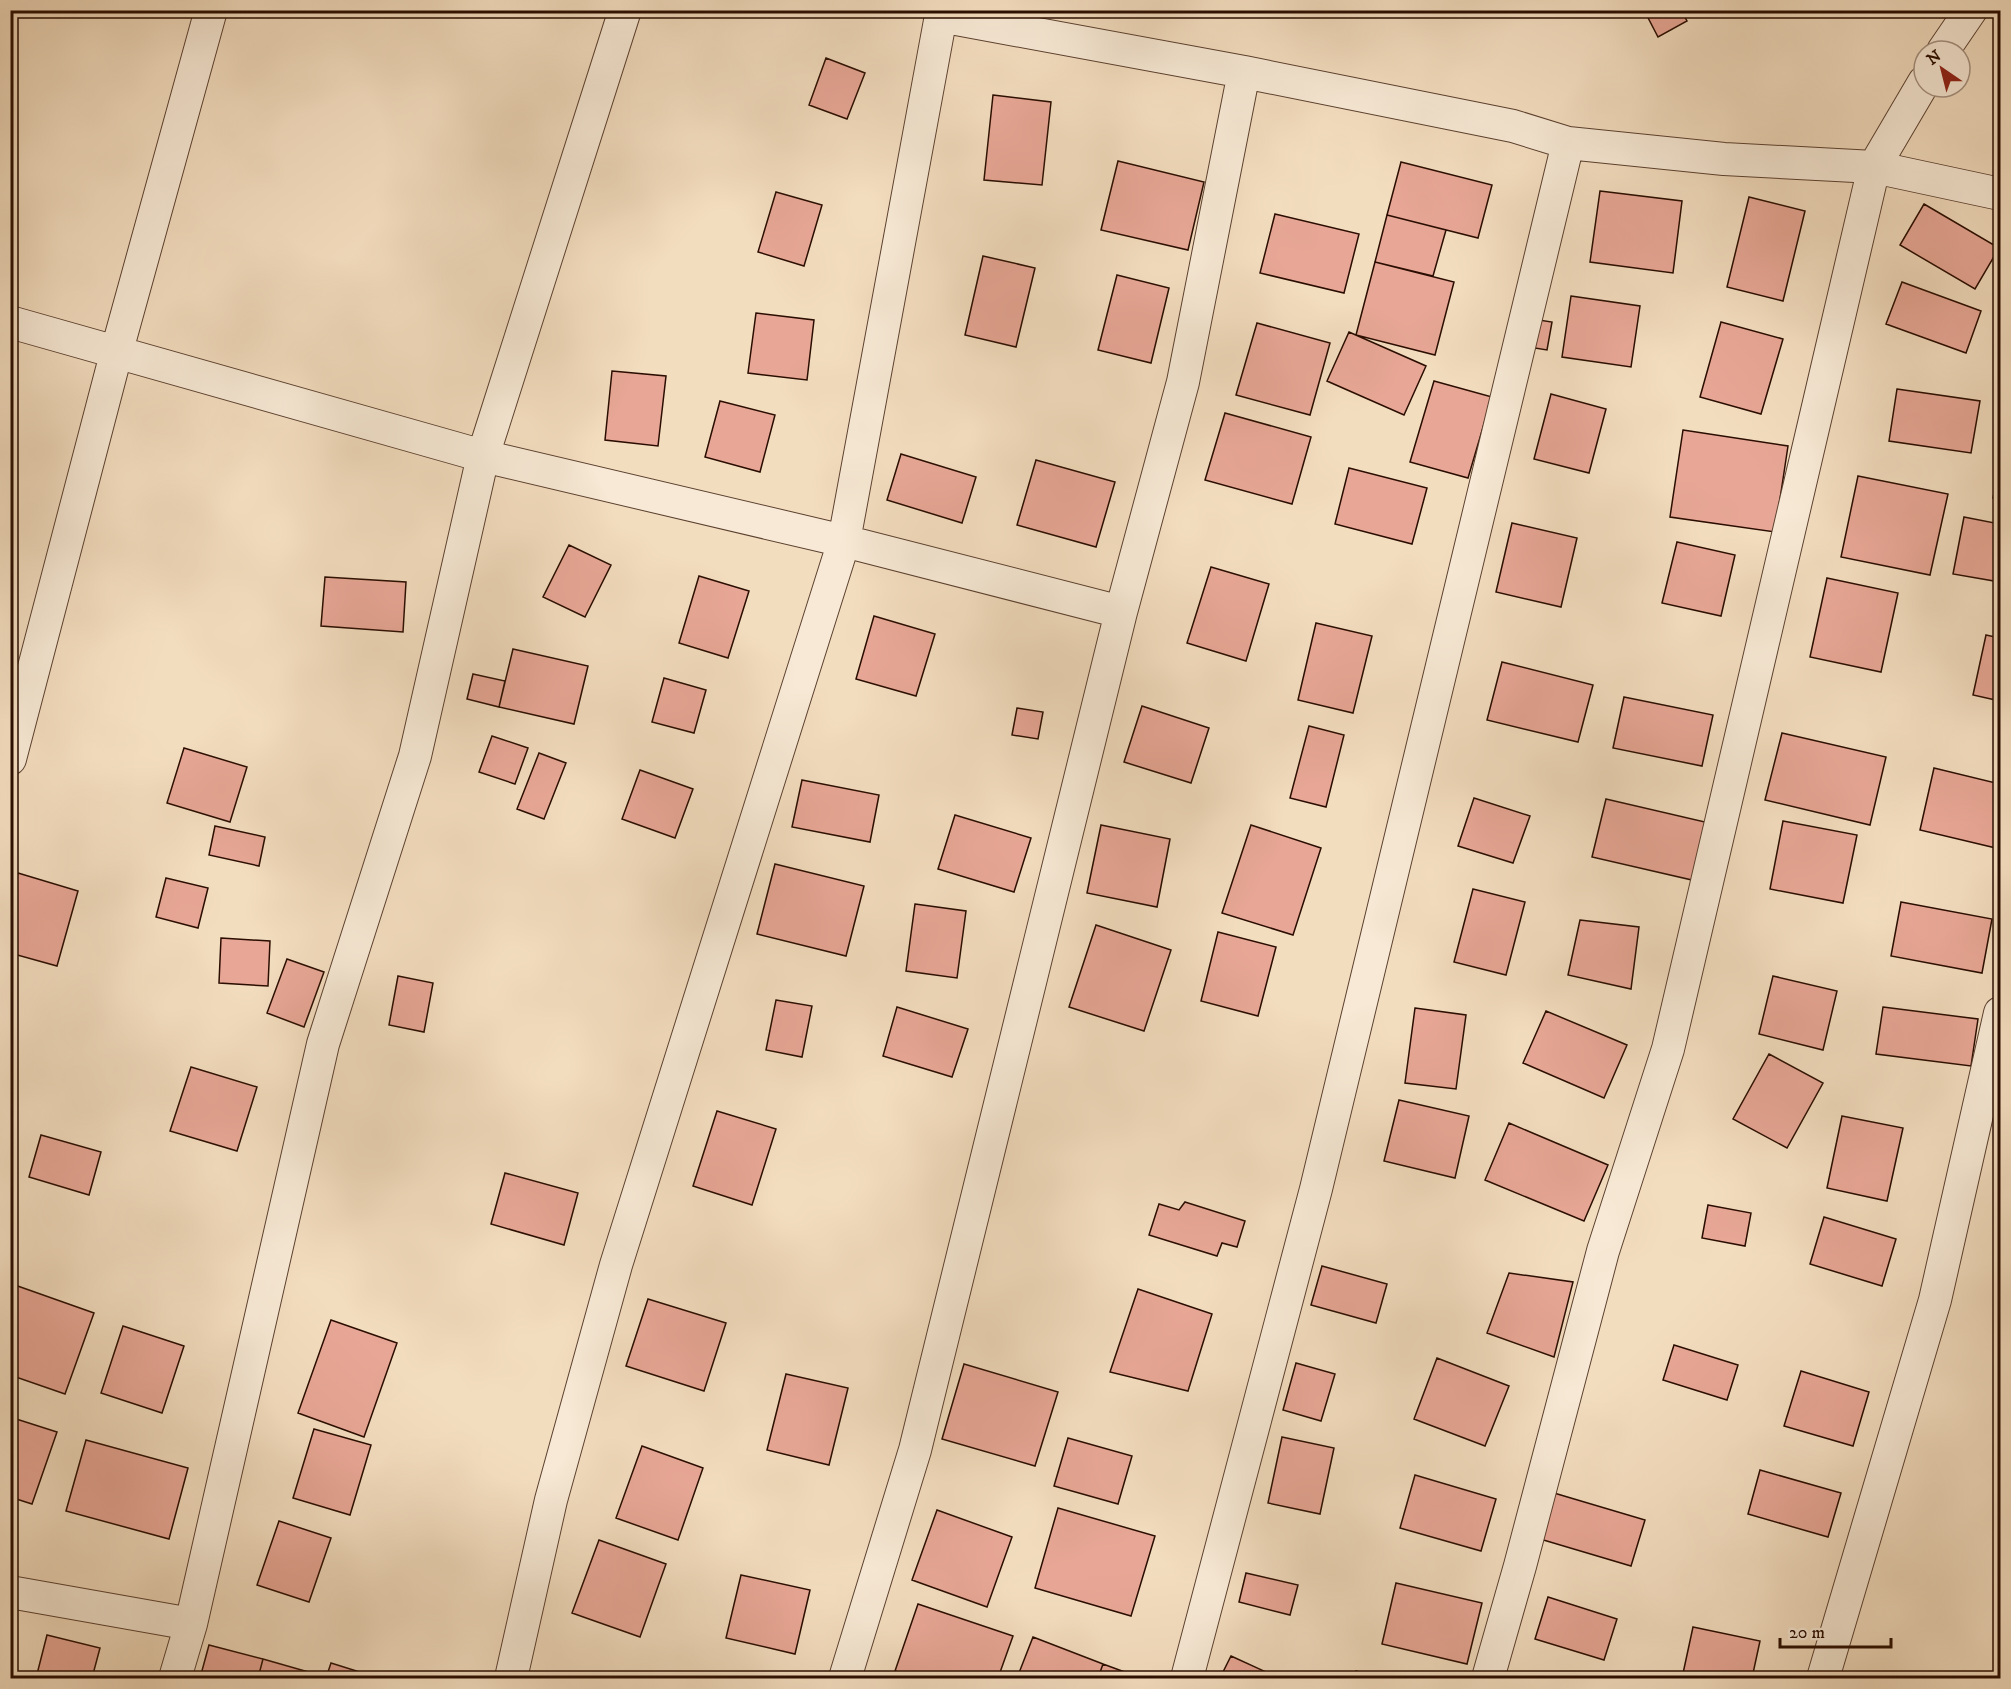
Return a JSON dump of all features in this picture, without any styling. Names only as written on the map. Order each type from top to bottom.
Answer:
[{"type":"street","points":[[10,759],[116,354],[211,10]]},
{"type":"street","points":[[175,1678],[191,1624],[323,1044],[415,756],[483,456],[625,10]]},
{"type":"street","points":[[1951,39],[1971,10]]},
{"type":"street","points":[[511,1678],[551,1500],[616,1265],[844,542],[941,13],[1514,126],[1568,144],[1724,159],[1874,167],[2001,194]]},
{"type":"street","points":[[845,1678],[915,1450],[1121,612],[1183,381],[1244,72]]},
{"type":"street","points":[[1488,1678],[1603,1251],[1668,1049],[1874,167],[1914,99]]},
{"type":"street","points":[[1187,1678],[1316,1189],[1568,144]]},
{"type":"street","points":[[10,322],[116,354],[483,456],[844,542],[1121,612]]},
{"type":"street","points":[[1823,1678],[1935,1300],[2001,1013]]},
{"type":"street","points":[[10,1592],[191,1624]]},
{"type":"building","points":[[1644,10],[1681,10],[1687,21],[1658,37]]},
{"type":"building","points":[[826,58],[865,73],[847,119],[809,105]]},
{"type":"building","points":[[993,95],[1051,102],[1042,185],[984,180]]},
{"type":"building","points":[[1118,161],[1204,182],[1188,250],[1101,230]]},
{"type":"building","points":[[1401,162],[1492,185],[1478,238],[1387,215]]},
{"type":"building","points":[[1600,191],[1682,201],[1673,273],[1590,262]]},
{"type":"building","points":[[776,192],[822,205],[804,266],[758,252]]},
{"type":"building","points":[[1749,197],[1805,211],[1783,301],[1727,287]]},
{"type":"building","points":[[1924,204],[1999,248],[1975,289],[1900,245]]},
{"type":"building","points":[[1275,214],[1359,234],[1344,293],[1260,273]]},
{"type":"building","points":[[1387,215],[1446,230],[1433,276],[1375,262]]},
{"type":"building","points":[[983,256],[1035,268],[1016,347],[965,335]]},
{"type":"building","points":[[1375,262],[1454,282],[1435,355],[1356,335]]},
{"type":"building","points":[[1117,275],[1169,288],[1151,363],[1098,350]]},
{"type":"building","points":[[1902,282],[1981,311],[1966,353],[1886,324]]},
{"type":"building","points":[[1571,296],[1640,306],[1631,367],[1562,357]]},
{"type":"building","points":[[756,313],[814,320],[807,380],[748,373]]},
{"type":"building","points":[[1526,318],[1552,322],[1547,350],[1522,346]]},
{"type":"building","points":[[1721,322],[1783,339],[1761,414],[1700,397]]},
{"type":"building","points":[[1257,323],[1330,343],[1310,415],[1236,395]]},
{"type":"building","points":[[1349,332],[1426,366],[1404,415],[1327,381]]},
{"type":"building","points":[[612,371],[666,376],[658,446],[605,440]]},
{"type":"building","points":[[1434,381],[1492,397],[1468,478],[1410,462]]},
{"type":"building","points":[[1897,389],[1980,401],[1971,453],[1889,441]]},
{"type":"building","points":[[1551,394],[1606,409],[1589,473],[1534,459]]},
{"type":"building","points":[[720,401],[775,415],[760,472],[705,457]]},
{"type":"building","points":[[1225,413],[1311,437],[1292,504],[1205,480]]},
{"type":"building","points":[[1683,430],[1788,446],[1775,532],[1670,517]]},
{"type":"building","points":[[901,454],[976,477],[962,523],[887,500]]},
{"type":"building","points":[[2000,459],[2000,499],[1993,498]]},
{"type":"building","points":[[1036,460],[1115,482],[1096,547],[1017,525]]},
{"type":"building","points":[[1349,468],[1427,488],[1412,544],[1335,524]]},
{"type":"building","points":[[1858,476],[1948,494],[1930,575],[1841,557]]},
{"type":"building","points":[[1964,517],[2000,524],[2000,582],[1953,574]]},
{"type":"building","points":[[1512,523],[1577,538],[1561,607],[1496,592]]},
{"type":"building","points":[[1677,542],[1735,555],[1721,616],[1662,603]]},
{"type":"building","points":[[569,545],[611,565],[585,617],[543,597]]},
{"type":"building","points":[[1211,567],[1269,584],[1246,661],[1187,643]]},
{"type":"building","points":[[699,576],[749,591],[728,658],[679,643]]},
{"type":"building","points":[[325,577],[406,582],[403,632],[321,626]]},
{"type":"building","points":[[1827,578],[1898,593],[1881,672],[1810,657]]},
{"type":"building","points":[[874,616],[935,634],[916,696],[856,679]]},
{"type":"building","points":[[1316,623],[1372,636],[1353,713],[1298,700]]},
{"type":"building","points":[[1986,635],[2000,638],[2000,701],[1973,695]]},
{"type":"building","points":[[513,649],[588,666],[574,724],[499,707]]},
{"type":"building","points":[[1502,662],[1593,685],[1578,742],[1487,720]]},
{"type":"building","points":[[473,674],[505,681],[499,707],[467,699]]},
{"type":"building","points":[[664,678],[706,690],[694,733],[652,722]]},
{"type":"building","points":[[1624,697],[1713,715],[1702,766],[1613,748]]},
{"type":"building","points":[[1142,706],[1209,728],[1191,783],[1124,762]]},
{"type":"building","points":[[1017,708],[1043,712],[1038,739],[1012,735]]},
{"type":"building","points":[[1309,726],[1344,735],[1326,807],[1290,798]]},
{"type":"building","points":[[1782,733],[1886,757],[1870,825],[1765,800]]},
{"type":"building","points":[[492,736],[528,748],[515,784],[479,772]]},
{"type":"building","points":[[184,748],[247,767],[230,822],[167,803]]},
{"type":"building","points":[[539,753],[566,763],[544,819],[517,809]]},
{"type":"building","points":[[1934,768],[2000,784],[2000,849],[1920,830]]},
{"type":"building","points":[[640,770],[693,789],[675,838],[622,819]]},
{"type":"building","points":[[802,780],[879,795],[870,842],[792,827]]},
{"type":"building","points":[[1474,798],[1530,816],[1513,863],[1458,846]]},
{"type":"building","points":[[1606,799],[1705,822],[1692,880],[1592,857]]},
{"type":"building","points":[[955,815],[1031,838],[1014,892],[938,869]]},
{"type":"building","points":[[1783,821],[1857,835],[1843,903],[1770,889]]},
{"type":"building","points":[[1101,825],[1170,839],[1157,907],[1087,893]]},
{"type":"building","points":[[1251,825],[1321,848],[1293,935],[1222,913]]},
{"type":"building","points":[[215,826],[265,837],[259,866],[209,855]]},
{"type":"building","points":[[775,864],[864,886],[846,956],[757,934]]},
{"type":"building","points":[[18,873],[78,891],[57,966],[10,953],[10,901]]},
{"type":"building","points":[[166,878],[208,888],[198,928],[156,917]]},
{"type":"building","points":[[1473,889],[1525,902],[1506,975],[1454,962]]},
{"type":"building","points":[[1901,902],[1992,919],[1982,973],[1891,956]]},
{"type":"building","points":[[915,904],[966,911],[957,978],[906,971]]},
{"type":"building","points":[[1580,920],[1639,927],[1631,989],[1568,975]]},
{"type":"building","points":[[1096,925],[1171,950],[1144,1031],[1069,1007]]},
{"type":"building","points":[[1218,932],[1276,947],[1258,1016],[1201,1001]]},
{"type":"building","points":[[221,938],[270,941],[268,986],[219,983]]},
{"type":"building","points":[[287,959],[324,972],[304,1027],[267,1013]]},
{"type":"building","points":[[398,976],[433,983],[424,1032],[389,1025]]},
{"type":"building","points":[[1773,976],[1837,991],[1823,1050],[1759,1034]]},
{"type":"building","points":[[776,1000],[812,1006],[802,1057],[766,1050]]},
{"type":"building","points":[[897,1007],[968,1029],[952,1077],[883,1056]]},
{"type":"building","points":[[1883,1007],[1978,1019],[1971,1066],[1876,1054]]},
{"type":"building","points":[[1415,1008],[1466,1015],[1456,1089],[1405,1083]]},
{"type":"building","points":[[1546,1011],[1627,1045],[1604,1098],[1523,1063]]},
{"type":"building","points":[[1769,1054],[1823,1083],[1787,1148],[1733,1119]]},
{"type":"building","points":[[191,1067],[257,1087],[237,1151],[170,1131]]},
{"type":"building","points":[[1399,1100],[1469,1116],[1455,1178],[1384,1161]]},
{"type":"building","points":[[717,1111],[776,1129],[752,1205],[693,1186]]},
{"type":"building","points":[[1842,1116],[1903,1128],[1887,1201],[1827,1188]]},
{"type":"building","points":[[1509,1123],[1608,1165],[1584,1221],[1485,1180]]},
{"type":"building","points":[[41,1135],[101,1152],[89,1195],[29,1177]]},
{"type":"building","points":[[505,1173],[578,1193],[564,1245],[491,1224]]},
{"type":"building","points":[[1185,1202],[1245,1221],[1237,1247],[1222,1243],[1217,1256],[1149,1235],[1159,1204],[1179,1210]]},
{"type":"building","points":[[1708,1205],[1751,1213],[1745,1246],[1702,1238]]},
{"type":"building","points":[[1824,1217],[1896,1239],[1882,1286],[1810,1264]]},
{"type":"building","points":[[1322,1266],[1387,1284],[1376,1323],[1311,1305]]},
{"type":"building","points":[[1509,1273],[1573,1282],[1554,1357],[1487,1333]]},
{"type":"building","points":[[12,1284],[94,1313],[65,1394],[10,1375]]},
{"type":"building","points":[[1138,1289],[1212,1314],[1188,1391],[1110,1372]]},
{"type":"building","points":[[648,1299],[726,1323],[704,1391],[626,1366]]},
{"type":"building","points":[[331,1320],[397,1343],[364,1437],[298,1413]]},
{"type":"building","points":[[123,1326],[184,1346],[162,1413],[101,1393]]},
{"type":"building","points":[[1674,1345],[1738,1365],[1727,1400],[1663,1380]]},
{"type":"building","points":[[1437,1358],[1509,1386],[1485,1446],[1414,1419]]},
{"type":"building","points":[[1296,1363],[1335,1374],[1321,1421],[1283,1410]]},
{"type":"building","points":[[964,1364],[1058,1392],[1035,1466],[942,1439]]},
{"type":"building","points":[[1801,1371],[1869,1392],[1853,1446],[1784,1426]]},
{"type":"building","points":[[786,1374],[848,1388],[829,1465],[767,1450]]},
{"type":"building","points":[[10,1417],[57,1432],[32,1504],[10,1497]]},
{"type":"building","points":[[314,1429],[371,1445],[350,1515],[293,1498]]},
{"type":"building","points":[[1282,1437],[1334,1448],[1320,1514],[1268,1503]]},
{"type":"building","points":[[1068,1438],[1132,1456],[1118,1504],[1054,1486]]},
{"type":"building","points":[[86,1440],[188,1468],[169,1539],[66,1511]]},
{"type":"building","points":[[642,1446],[703,1468],[678,1540],[616,1518]]},
{"type":"building","points":[[1760,1470],[1841,1493],[1828,1537],[1748,1514]]},
{"type":"building","points":[[1415,1475],[1496,1499],[1481,1551],[1400,1528]]},
{"type":"building","points":[[1554,1493],[1645,1520],[1631,1566],[1540,1539]]},
{"type":"building","points":[[1058,1508],[1155,1536],[1131,1616],[1035,1588]]},
{"type":"building","points":[[937,1510],[1012,1537],[987,1607],[912,1580]]},
{"type":"building","points":[[279,1521],[331,1538],[309,1602],[257,1585]]},
{"type":"building","points":[[599,1540],[666,1564],[640,1637],[572,1613]]},
{"type":"building","points":[[1246,1573],[1298,1585],[1290,1615],[1239,1602]]},
{"type":"building","points":[[741,1575],[810,1590],[795,1654],[726,1638]]},
{"type":"building","points":[[1396,1583],[1482,1603],[1467,1664],[1382,1644]]},
{"type":"building","points":[[1548,1597],[1617,1619],[1604,1660],[1535,1639]]},
{"type":"building","points":[[918,1604],[1013,1636],[998,1678],[918,1678],[895,1671]]},
{"type":"building","points":[[1693,1627],[1760,1641],[1752,1678],[1682,1678]]},
{"type":"building","points":[[47,1635],[100,1648],[92,1678],[36,1678]]},
{"type":"building","points":[[1033,1637],[1103,1664],[1098,1678],[1017,1678]]},
{"type":"building","points":[[209,1645],[263,1659],[258,1678],[200,1678]]},
{"type":"building","points":[[1231,1656],[1279,1678],[1220,1678]]},
{"type":"building","points":[[263,1659],[319,1675],[318,1678],[258,1678]]},
{"type":"building","points":[[331,1663],[363,1673],[362,1678],[326,1678]]},
{"type":"building","points":[[1103,1664],[1141,1678],[1098,1678]]},
{"type":"building","points":[[1356,1671],[1379,1678],[1354,1678]]}]
